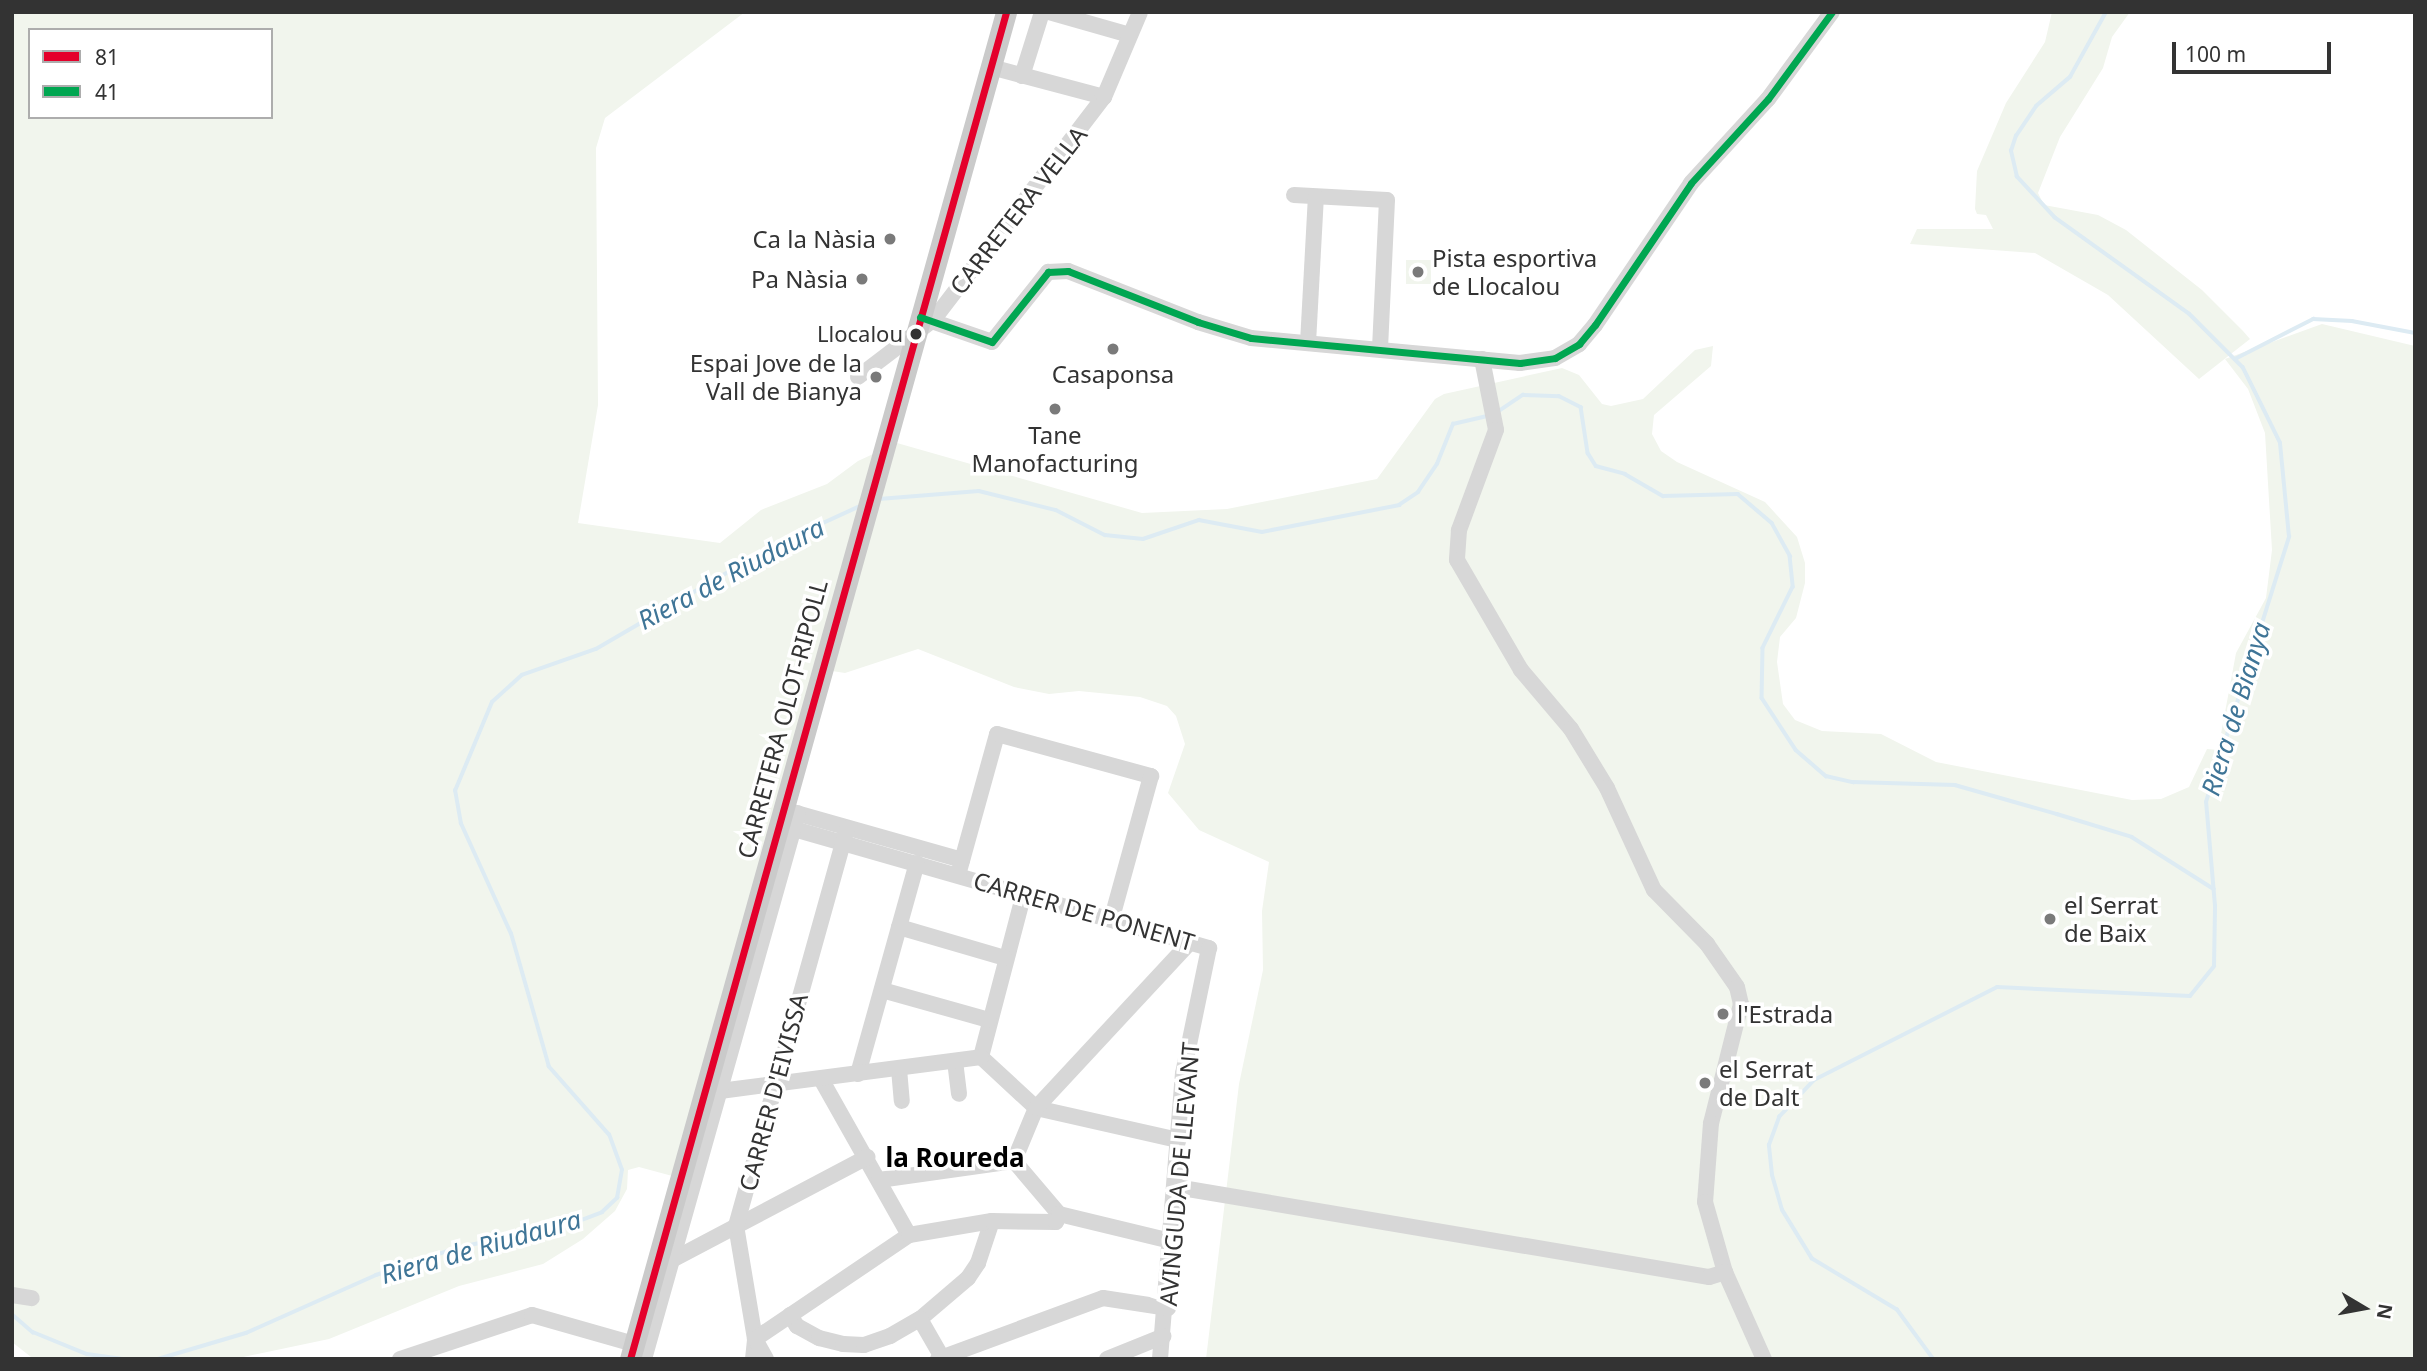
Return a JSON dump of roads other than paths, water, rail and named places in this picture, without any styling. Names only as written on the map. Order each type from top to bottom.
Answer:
[{"type":"main road","name":"CARRETERA OLOT-RIPOLL","points":[[636,1354],[796,817],[857,545],[914,338],[927,318],[1006,12]]},
{"type":"street","points":[[1023,76],[1042,12]]},
{"type":"street","points":[[1049,12],[1130,35]]},
{"type":"street","name":"CARRETERA VELLA","points":[[927,318],[1104,97],[1140,12]]},
{"type":"street","points":[[927,318],[992,342],[1048,272],[1068,271],[1198,322],[1251,338],[1463,358],[1537,362],[1555,358],[1579,344],[1616,298],[1691,183],[1768,99],[1832,12]]},
{"type":"street","points":[[991,67],[1104,97]]},
{"type":"street","points":[[1294,195],[1387,200],[1380,349]]},
{"type":"street","points":[[1308,343],[1316,197]]},
{"type":"street","points":[[858,377],[914,338]]},
{"type":"street","points":[[1482,359],[1496,429],[1460,530],[1457,560],[1521,670],[1571,729],[1607,788],[1654,890],[1707,944],[1737,987],[1741,1004],[1705,1162],[1705,1202],[1725,1272],[1764,1359]]},
{"type":"street","points":[[960,867],[997,734],[1151,776],[1112,918]]},
{"type":"street","points":[[400,1359],[532,1315],[636,1354],[672,1260],[796,817]]},
{"type":"street","name":"CARRER DE PONENT","points":[[796,817],[917,863],[960,867]]},
{"type":"street","name":"CARRER DE PONENT","points":[[845,835],[960,867],[1024,892],[1209,948]]},
{"type":"street","name":"CARRER D'EIVISSA","points":[[753,1359],[755,1339],[736,1226],[845,835]]},
{"type":"street","points":[[858,1073],[917,863]]},
{"type":"street","points":[[981,1056],[1024,892]]},
{"type":"street","points":[[899,927],[1005,958]]},
{"type":"street","points":[[1014,1161],[1036,1108],[1190,942]]},
{"type":"street","name":"AVINGUDA DE LLEVANT","points":[[1160,1359],[1168,1308],[1183,1073],[1209,948]]},
{"type":"street","points":[[882,990],[989,1020]]},
{"type":"street","points":[[720,1091],[981,1056]]},
{"type":"street","points":[[981,1056],[1036,1108],[1178,1140]]},
{"type":"street","points":[[955,1061],[959,1094]]},
{"type":"street","points":[[899,1069],[902,1101]]},
{"type":"street","points":[[821,1079],[909,1235]]},
{"type":"street","points":[[672,1260],[867,1157]]},
{"type":"street","points":[[879,1180],[1014,1161]]},
{"type":"street","points":[[1014,1161],[1059,1214],[1171,1241]]},
{"type":"street","points":[[1176,1187],[1709,1277],[1725,1272]]},
{"type":"street","points":[[766,1359],[755,1339],[909,1235],[992,1220],[1056,1222],[1059,1214]]},
{"type":"street","points":[[790,1315],[797,1326],[819,1338],[864,1345],[920,1320],[968,1278],[978,1263],[992,1220]]},
{"type":"street","points":[[14,1295],[32,1298]]},
{"type":"street","points":[[920,1320],[941,1358],[1103,1298],[1168,1308]]},
{"type":"street","points":[[1107,1359],[1164,1336]]},
{"type":"waterway","name":"Riera de Bianya","points":[[1933,1359],[1897,1310],[1812,1259],[1782,1210],[1772,1175],[1769,1145],[1779,1117],[1814,1080],[1997,987],[2190,996],[2214,966],[2215,906],[2206,802],[2289,537],[2280,443],[2243,368],[2189,314],[2055,218],[2017,177],[2011,151],[2016,136],[2036,106],[2070,77],[2106,12]]},
{"type":"waterway","points":[[2235,359],[2313,319],[2352,321],[2415,333]]},
{"type":"waterway","name":"Riera de Riudaura","points":[[1499,411],[1523,395],[1559,396],[1581,407],[1588,453],[1596,466],[1625,474],[1663,496],[1738,494],[1772,523],[1790,556],[1793,587],[1763,648],[1762,698],[1796,750],[1826,776],[1853,782],[1955,785],[2057,814],[2132,837],[2214,889]]},
{"type":"waterway","name":"Riera de Riudaura","points":[[879,499],[979,491],[1056,510],[1105,535],[1143,539],[1199,520],[1262,532],[1399,505],[1418,492],[1437,464],[1453,424],[1489,416]]},
{"type":"waterway","name":"Riera de Riudaura","points":[[158,1359],[246,1333],[376,1275],[456,1248],[574,1223],[602,1212],[617,1198],[622,1170],[609,1135],[549,1067],[511,934],[461,824],[455,791],[492,702],[522,675],[596,649],[775,545],[858,507]]},
{"type":"waterway","name":"Riera de Riudaura","points":[[12,1314],[33,1332],[87,1354],[123,1359]]},
{"type":"place","name":"Ca la Nàsia","points":[[890,239]]},
{"type":"place","name":"Pista esportiva de Llocalou","points":[[1418,272]]},
{"type":"place","name":"Pa Nàsia","points":[[862,279]]},
{"type":"place","name":"Llocalou","points":[[916,334]]},
{"type":"place","name":"Casaponsa","points":[[1113,349]]},
{"type":"place","name":"Espai Jove de la Vall de Bianya","points":[[876,377]]},
{"type":"place","name":"Tane Manofacturing","points":[[1055,409]]},
{"type":"place","name":"el Serrat de Baix","points":[[2050,919]]},
{"type":"place","name":"l'Estrada","points":[[1723,1014]]},
{"type":"place","name":"el Serrat de Dalt","points":[[1705,1083]]},
{"type":"district","name":"la Roureda","points":[[955,1158]]}]
